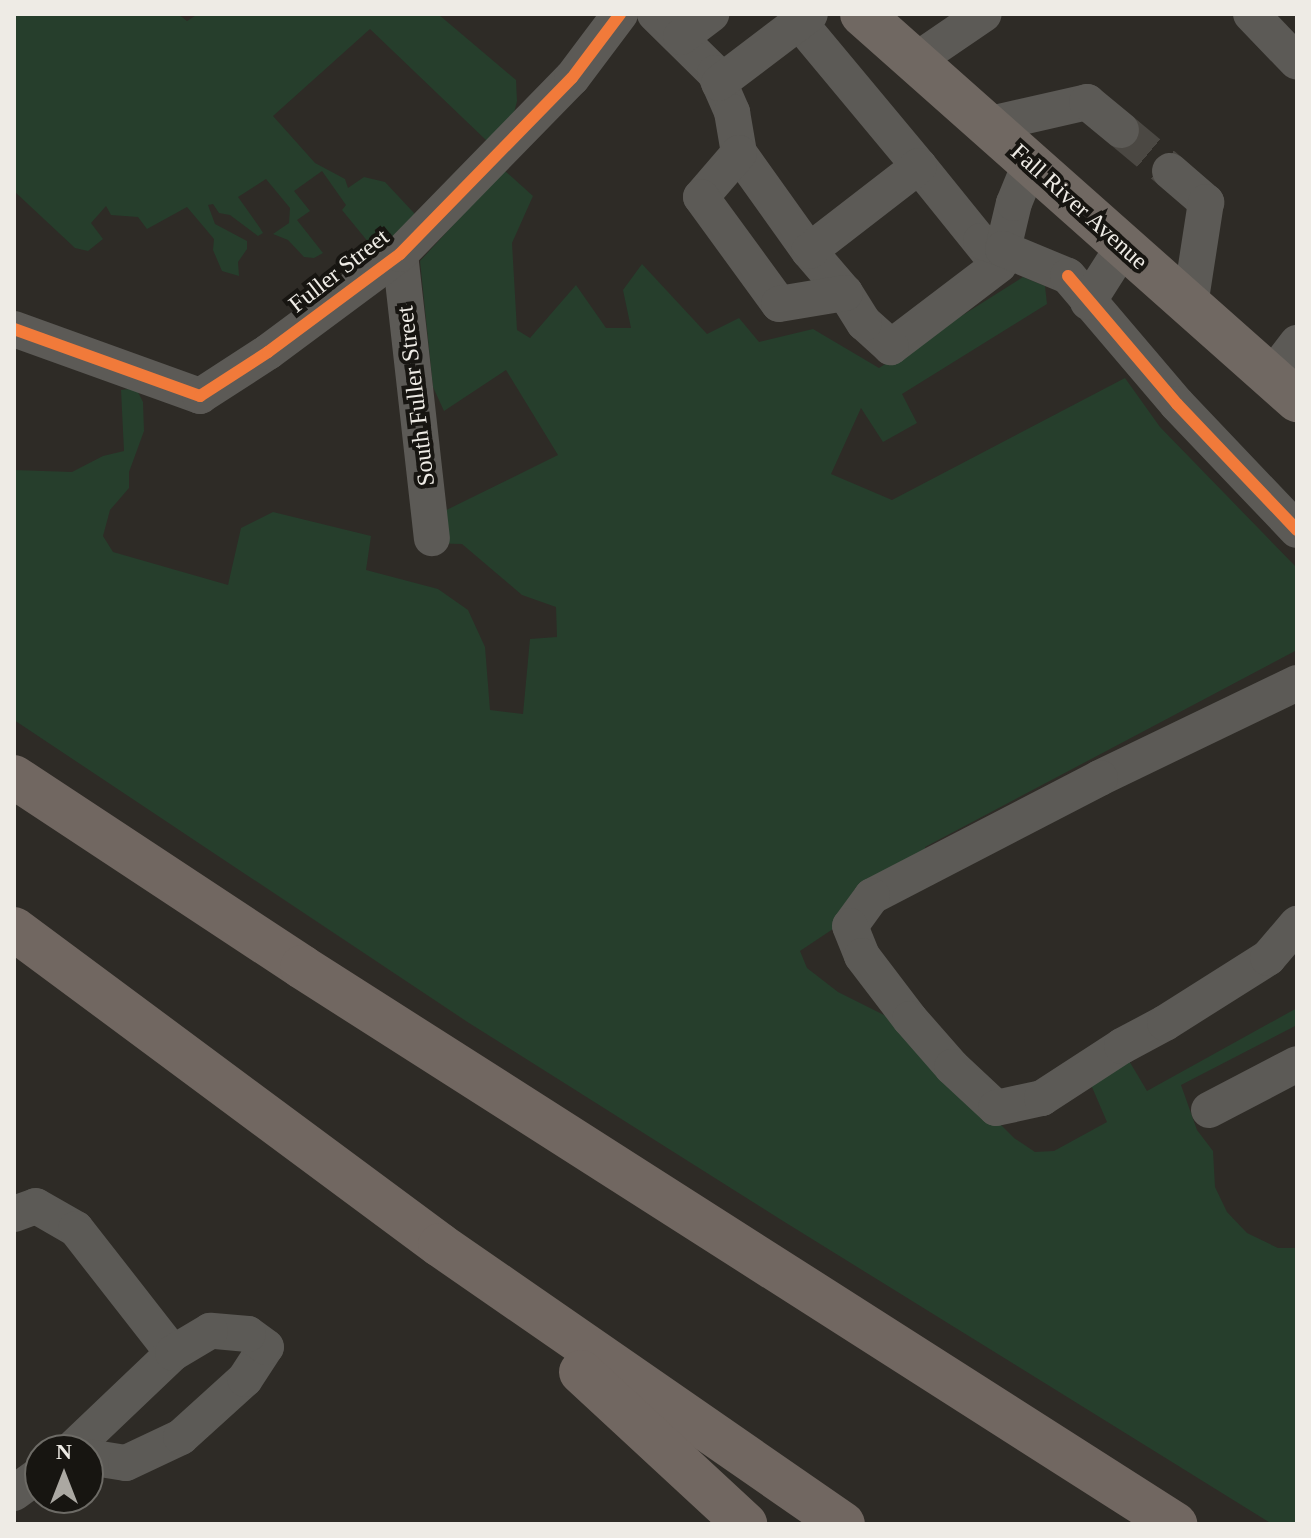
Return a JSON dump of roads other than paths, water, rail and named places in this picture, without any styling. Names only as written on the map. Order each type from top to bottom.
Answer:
[{"type":"highway","points":[[16,783],[1175,1524]]},
{"type":"highway","points":[[14,929],[440,1245],[843,1524]]},
{"type":"highway","points":[[440,1245],[745,1524]]},
{"type":"main road","name":"Fall River Avenue","points":[[862,14],[1284,388]]},
{"type":"street","name":"Fuller Street","points":[[14,329],[200,396],[268,352],[400,254],[572,78],[620,14]]},
{"type":"street","points":[[711,14],[668,26],[715,73],[732,112],[739,153],[809,251],[845,293],[864,323],[891,347],[999,265],[992,245],[1030,164]]},
{"type":"street","points":[[915,61],[984,14]]},
{"type":"street","points":[[1251,14],[1297,62]]},
{"type":"street","points":[[719,83],[805,18],[919,166],[992,245],[1078,289],[1177,404],[1297,530]]},
{"type":"street","points":[[986,125],[1087,102],[1121,130]]},
{"type":"street","points":[[739,153],[701,197],[779,304],[845,293]]},
{"type":"street","points":[[809,251],[919,166]]},
{"type":"street","points":[[1170,171],[1206,202],[1190,305]]},
{"type":"street","points":[[1078,289],[1123,247]]},
{"type":"street","name":"South Fuller Street","points":[[400,254],[432,538]]},
{"type":"street","points":[[1284,388],[1297,343]]},
{"type":"street","points":[[1297,683],[1100,778],[872,896],[850,926],[862,956],[910,1019],[952,1067],[996,1108],[1042,1098],[1122,1046],[1165,1023],[1268,958],[1297,924]]},
{"type":"street","points":[[1209,1110],[1297,1064]]},
{"type":"street","points":[[14,1214],[36,1206],[76,1229],[173,1353]]},
{"type":"street","points":[[88,1434],[173,1353],[210,1331],[248,1334],[266,1347],[245,1379],[181,1437],[126,1463],[104,1460]]},
{"type":"tunnel","points":[[1121,130],[1170,171]]}]
